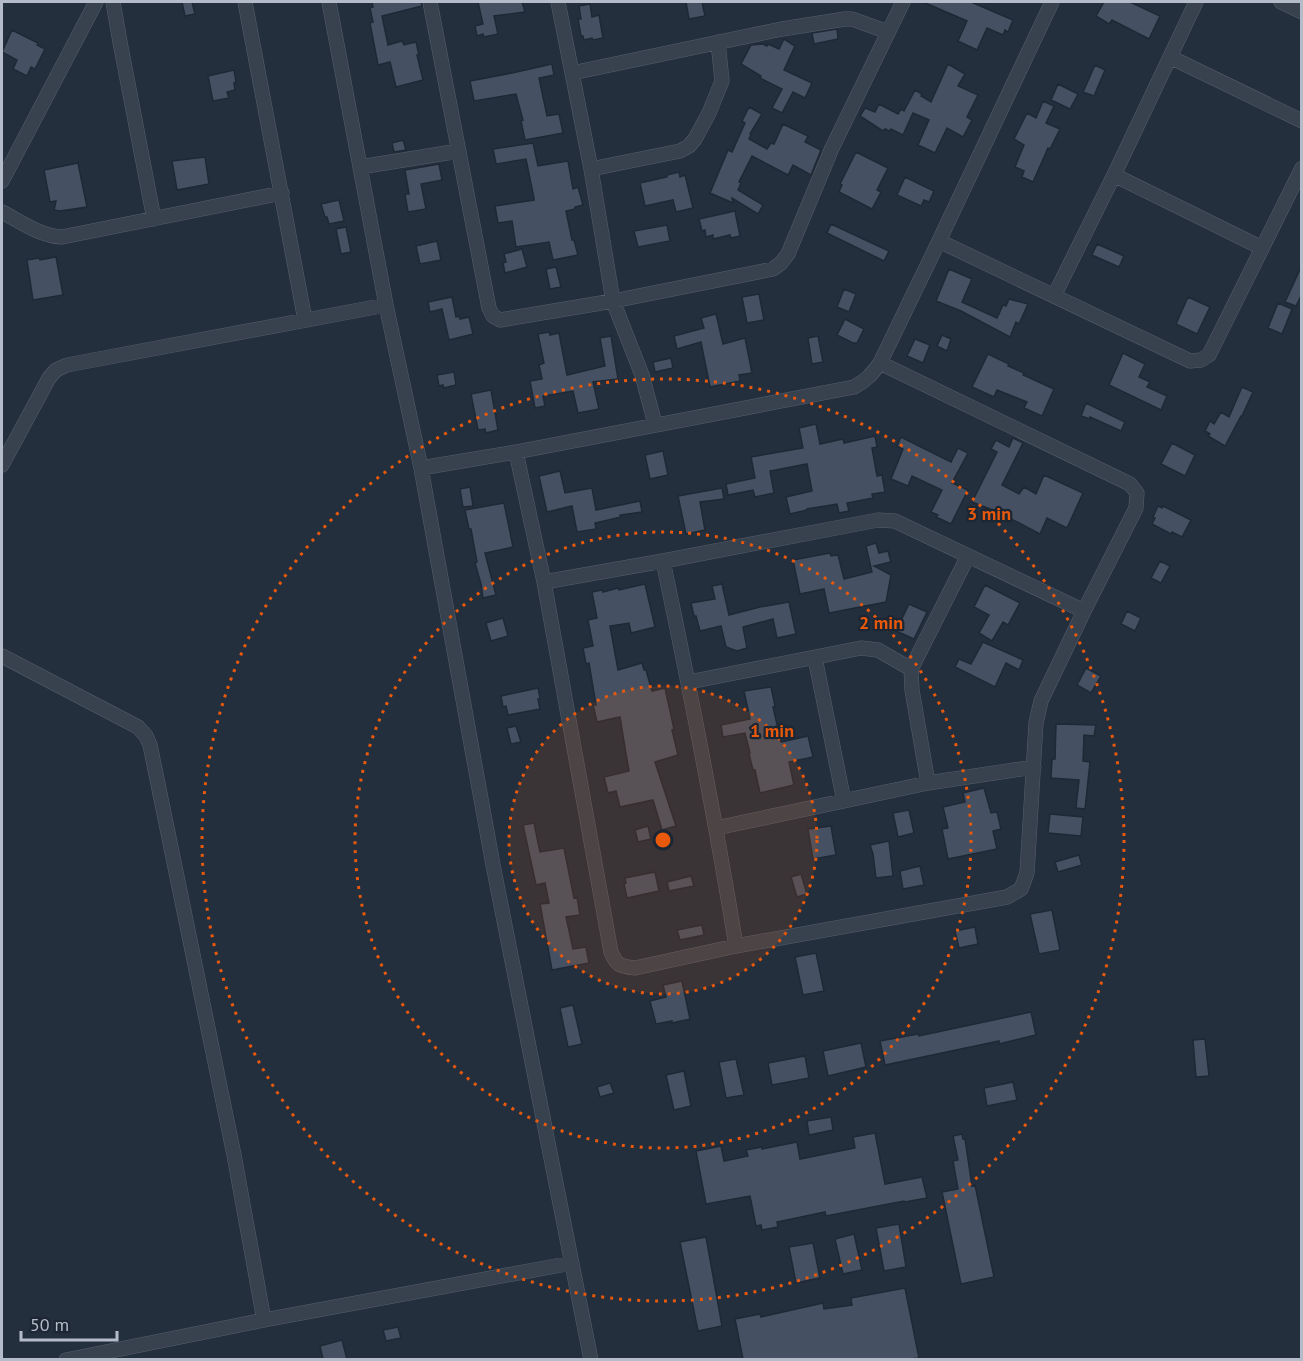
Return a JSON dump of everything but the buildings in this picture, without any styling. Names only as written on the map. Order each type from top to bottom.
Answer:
[{"type":"street","points":[[2,181],[96,2]]},
{"type":"street","points":[[113,2],[154,219]]},
{"type":"street","points":[[245,2],[305,320]]},
{"type":"street","points":[[330,2],[386,305],[421,468],[489,843],[591,1359]]},
{"type":"street","points":[[430,2],[489,308],[493,316],[500,320],[613,301],[773,269],[782,263],[788,254],[832,147],[903,2]]},
{"type":"street","points":[[558,2],[591,169],[613,301],[642,375],[655,424]]},
{"type":"street","points":[[421,468],[854,387],[865,381],[880,363],[1052,2]]},
{"type":"street","points":[[1054,296],[1196,2]]},
{"type":"street","points":[[1281,2],[1302,12]]},
{"type":"street","points":[[573,73],[782,29],[845,19],[852,19],[888,32]]},
{"type":"street","points":[[591,169],[680,151],[689,146],[709,113],[722,81],[723,73],[718,42]]},
{"type":"street","points":[[1170,57],[1302,122]]},
{"type":"street","points":[[360,167],[459,151]]},
{"type":"street","points":[[939,241],[1190,361],[1201,360],[1209,355],[1302,168]]},
{"type":"street","points":[[1114,175],[1262,248]]},
{"type":"street","points":[[2,212],[40,233],[50,237],[62,237],[282,193]]},
{"type":"street","points":[[4,455],[49,378],[56,370],[67,365],[386,305]]},
{"type":"street","points":[[516,452],[544,582],[610,952],[615,962],[622,967],[635,968],[736,946],[1008,897],[1021,889],[1027,873],[1036,723],[1041,701],[1136,508],[1137,493],[1130,484],[880,363]]},
{"type":"street","points":[[544,582],[878,520],[895,521],[1084,611]]},
{"type":"street","points":[[928,783],[912,690],[912,669],[968,556]]},
{"type":"street","points":[[663,561],[689,682],[736,946]]},
{"type":"street","points":[[689,682],[861,648],[878,650],[912,669]]},
{"type":"street","points":[[2,656],[138,727],[150,745],[234,1155],[264,1320]]},
{"type":"street","points":[[815,658],[844,801]]},
{"type":"street","points":[[716,828],[928,783],[1034,767]]},
{"type":"street","points":[[66,1359],[83,1358],[264,1320],[572,1263]]}]
